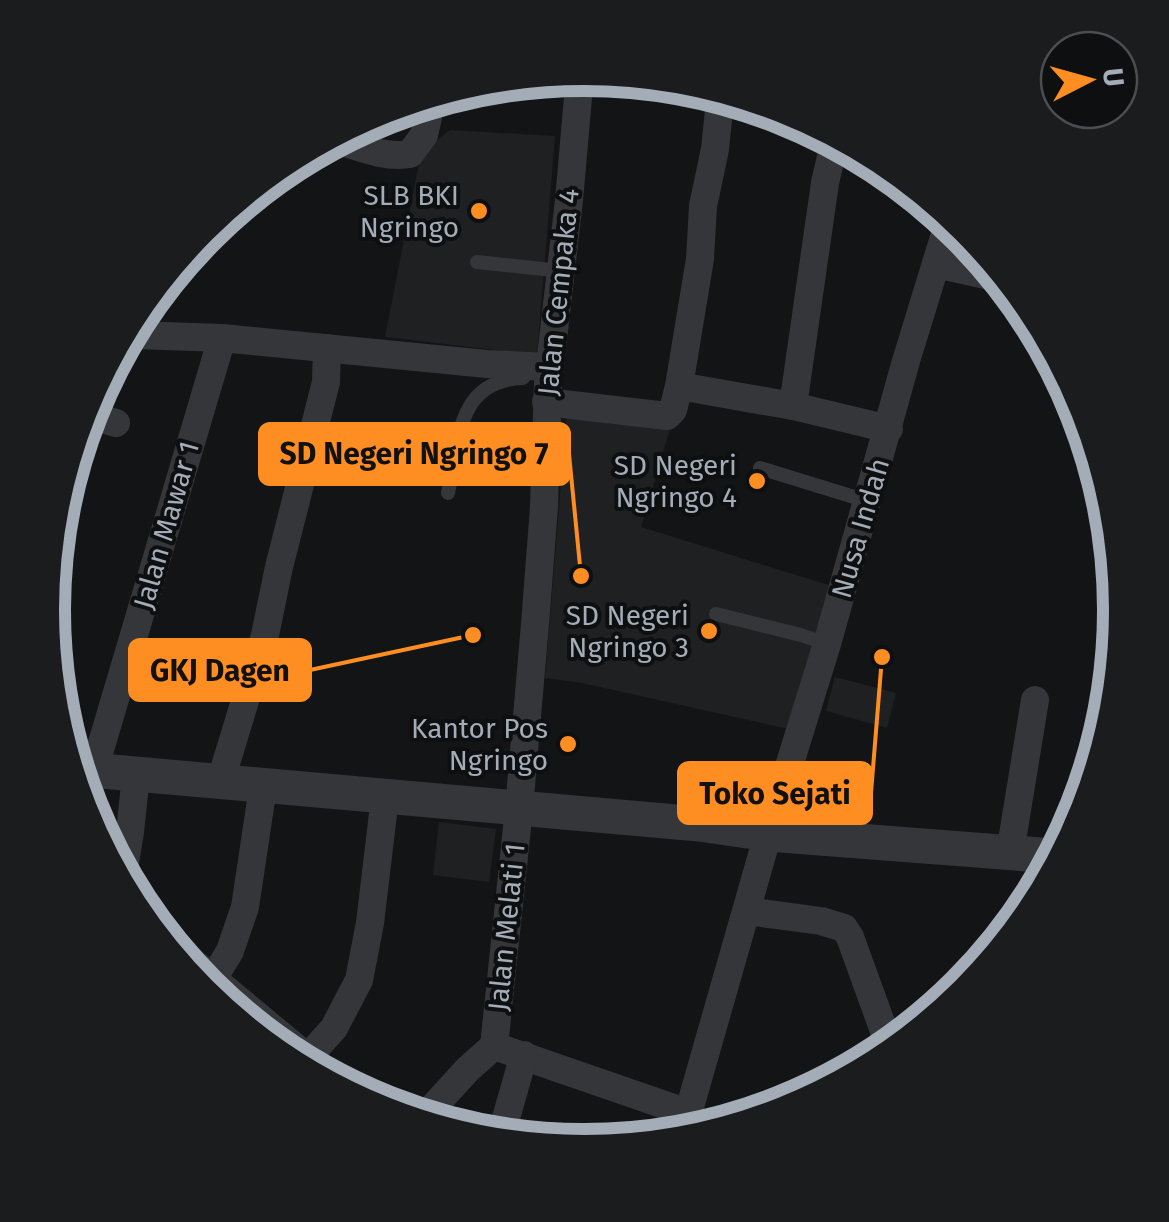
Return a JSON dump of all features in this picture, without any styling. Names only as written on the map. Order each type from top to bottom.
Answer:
[{"type":"street","name":"Jalan Cempaka 4","points":[[519,808],[542,526],[548,384],[578,91]]},
{"type":"street","points":[[145,335],[222,338],[487,364],[668,416],[674,410],[679,386],[719,109]]},
{"type":"street","points":[[353,146],[398,156],[410,154],[424,135],[428,116]]},
{"type":"street","points":[[793,406],[832,155]]},
{"type":"street","name":"Nusa Indah","points":[[686,1120],[944,236]]},
{"type":"street","points":[[936,264],[980,274]]},
{"type":"street","name":"Jalan Mawar 1","points":[[89,763],[125,670],[174,491],[222,338]]},
{"type":"street","points":[[220,783],[265,635],[326,382],[328,348]]},
{"type":"street","points":[[679,386],[888,428]]},
{"type":"street","points":[[102,419],[116,423]]},
{"type":"street","points":[[1010,853],[1035,700]]},
{"type":"street","points":[[91,770],[699,824],[768,834],[1042,855]]},
{"type":"street","points":[[126,855],[136,775]]},
{"type":"street","points":[[215,976],[230,951],[245,906],[263,787]]},
{"type":"street","points":[[319,1057],[359,980],[365,960],[386,797]]},
{"type":"street","name":"Jalan Melati 1","points":[[494,1046],[519,808]]},
{"type":"street","points":[[747,911],[844,928],[885,1034]]},
{"type":"street","points":[[433,1108],[494,1046],[686,1120]]},
{"type":"street","points":[[504,1124],[524,1055]]},
{"type":"lane","points":[[476,262],[560,271]]},
{"type":"lane","points":[[448,494],[466,409],[482,390],[506,378],[530,378],[548,384]]},
{"type":"lane","points":[[760,468],[866,501]]},
{"type":"lane","points":[[716,614],[827,644]]},
{"type":"shaded area","name":"SLB BKI Ngringo","points":[[450,130],[555,136],[537,355],[385,337],[421,153]]},
{"type":"shaded area","name":"SD Negeri Ngringo 3","points":[[567,411],[672,422],[641,527],[832,586],[793,730],[545,678]]},
{"type":"shaded area","points":[[835,677],[896,693],[887,728],[826,711]]},
{"type":"shaded area","points":[[439,822],[496,829],[489,882],[433,875]]},
{"type":"place","name":"SLB BKI Ngringo","points":[[479,211]]},
{"type":"place","name":"SD Negeri Ngringo 4","points":[[757,481]]},
{"type":"place","name":"SD Negeri Ngringo 7","points":[[581,576]]},
{"type":"place","name":"SD Negeri Ngringo 3","points":[[709,631]]},
{"type":"place","name":"GKJ Dagen","points":[[473,635]]},
{"type":"place","name":"Toko Sejati","points":[[882,657]]},
{"type":"place","name":"Kantor Pos Ngringo","points":[[568,744]]}]
